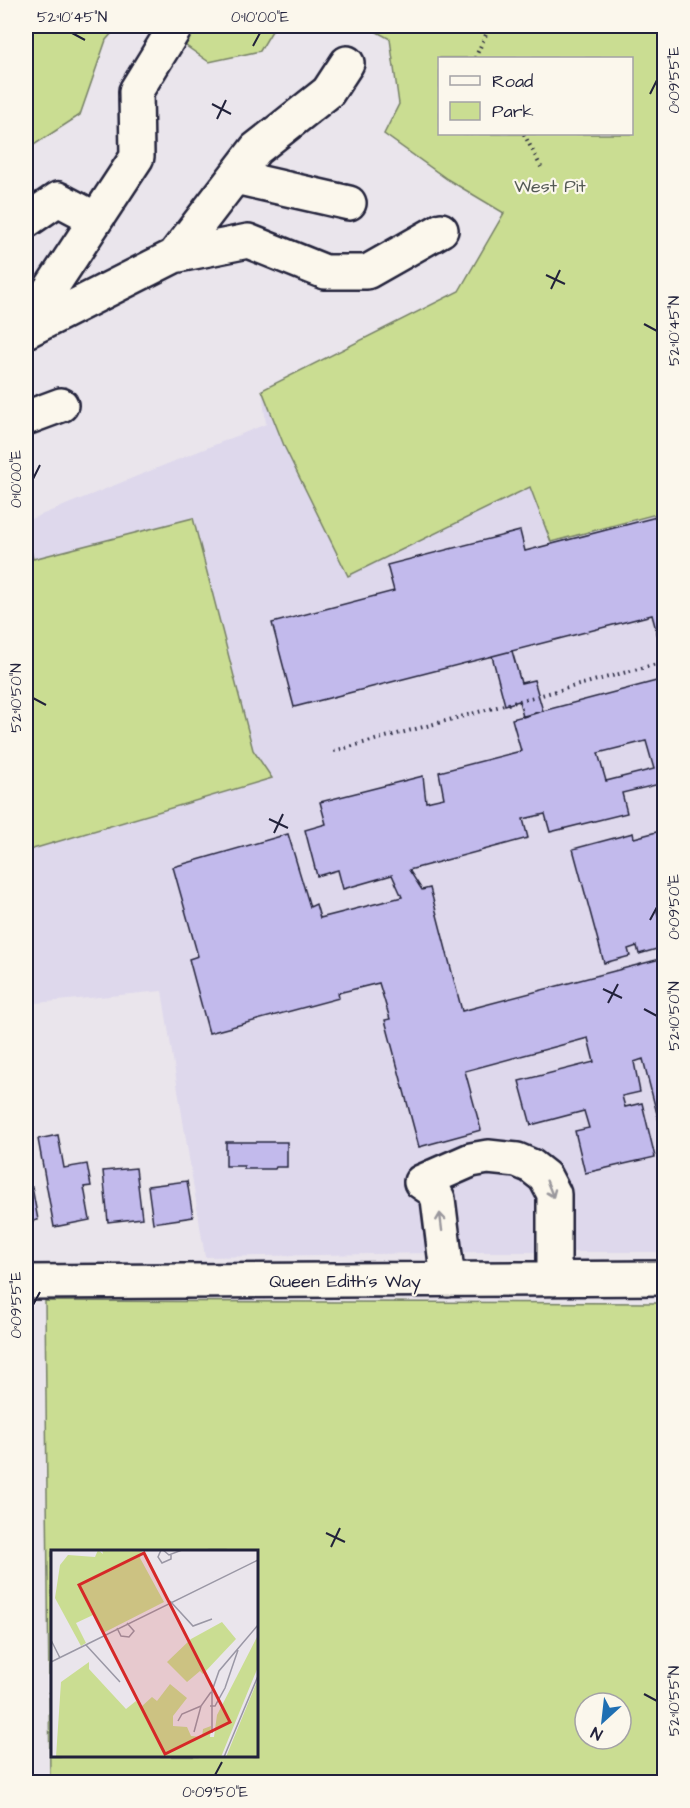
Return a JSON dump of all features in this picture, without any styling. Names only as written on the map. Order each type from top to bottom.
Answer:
[{"type":"street","points":[[26,326],[136,157],[136,91],[176,26]]},
{"type":"street","points":[[174,256],[256,149],[328,92],[347,63]]},
{"type":"street","points":[[235,177],[349,203]]},
{"type":"street","points":[[26,220],[58,199],[96,219]]},
{"type":"street","points":[[26,331],[174,256],[248,241],[325,272],[367,272],[441,230]]},
{"type":"street","points":[[26,418],[61,405]]},
{"type":"street","points":[[448,1280],[438,1199],[434,1191],[421,1182],[471,1160],[488,1157],[517,1160],[531,1166],[545,1177],[554,1194],[554,1279]]},
{"type":"street","name":"Queen Edith's Way","points":[[26,1282],[664,1278]]},
{"type":"path","points":[[474,57],[490,26]]},
{"type":"path","points":[[525,135],[541,167]]},
{"type":"path","points":[[334,751],[664,662]]},
{"type":"shaded area","points":[[664,128],[664,1252],[485,1252],[205,1257],[162,991],[26,1004],[26,521],[266,424],[262,390],[589,226]]},
{"type":"green space","points":[[26,26],[118,26],[106,40],[80,115],[26,150]]},
{"type":"green space","points":[[194,26],[275,26],[260,51],[209,62],[182,43]]},
{"type":"green space","name":"West Pit","points":[[366,26],[664,26],[664,512],[551,542],[530,487],[348,576],[285,448],[262,390],[459,291],[504,213],[447,179],[384,134],[399,104],[390,39]]},
{"type":"green space","points":[[193,518],[253,750],[272,778],[26,851],[26,529],[33,559]]},
{"type":"green space","points":[[45,1301],[664,1303],[664,1782],[48,1782],[50,1780]]},
{"type":"building","points":[[664,515],[664,659],[652,615],[294,707],[272,623],[394,591],[387,565],[520,531],[525,551]]},
{"type":"building","points":[[512,651],[521,683],[534,680],[543,711],[523,717],[519,701],[505,705],[492,656]]},
{"type":"building","points":[[664,679],[664,783],[622,793],[627,813],[550,832],[545,814],[523,819],[528,838],[409,870],[422,890],[430,888],[462,1011],[664,958],[664,1141],[643,1059],[634,1062],[640,1092],[622,1096],[625,1107],[642,1103],[655,1157],[585,1173],[575,1131],[589,1128],[584,1111],[531,1125],[519,1081],[594,1062],[588,1038],[465,1071],[481,1130],[419,1147],[385,1020],[390,1019],[379,983],[338,993],[339,998],[209,1033],[189,959],[198,956],[173,867],[288,834],[310,907],[316,904],[320,918],[402,897],[392,875],[343,889],[338,870],[317,876],[305,830],[326,824],[320,802],[423,776],[426,802],[444,798],[439,772],[521,751],[512,719]],"holes":[[[646,741],[654,769],[606,781],[598,753]]]},
{"type":"building","points":[[664,830],[664,909],[657,911],[664,947],[639,954],[637,946],[628,949],[630,956],[604,963],[573,849],[633,833],[634,838]]},
{"type":"building","points":[[58,1135],[64,1168],[87,1164],[91,1186],[84,1187],[90,1220],[54,1227],[38,1139]]},
{"type":"building","points":[[226,1142],[287,1142],[287,1167],[244,1169],[244,1166],[226,1166]]},
{"type":"building","points":[[136,1168],[142,1218],[108,1222],[103,1171]]},
{"type":"building","points":[[187,1181],[193,1217],[153,1223],[148,1186]]},
{"type":"building","points":[[32,1187],[38,1220],[26,1222],[26,1188]]}]
